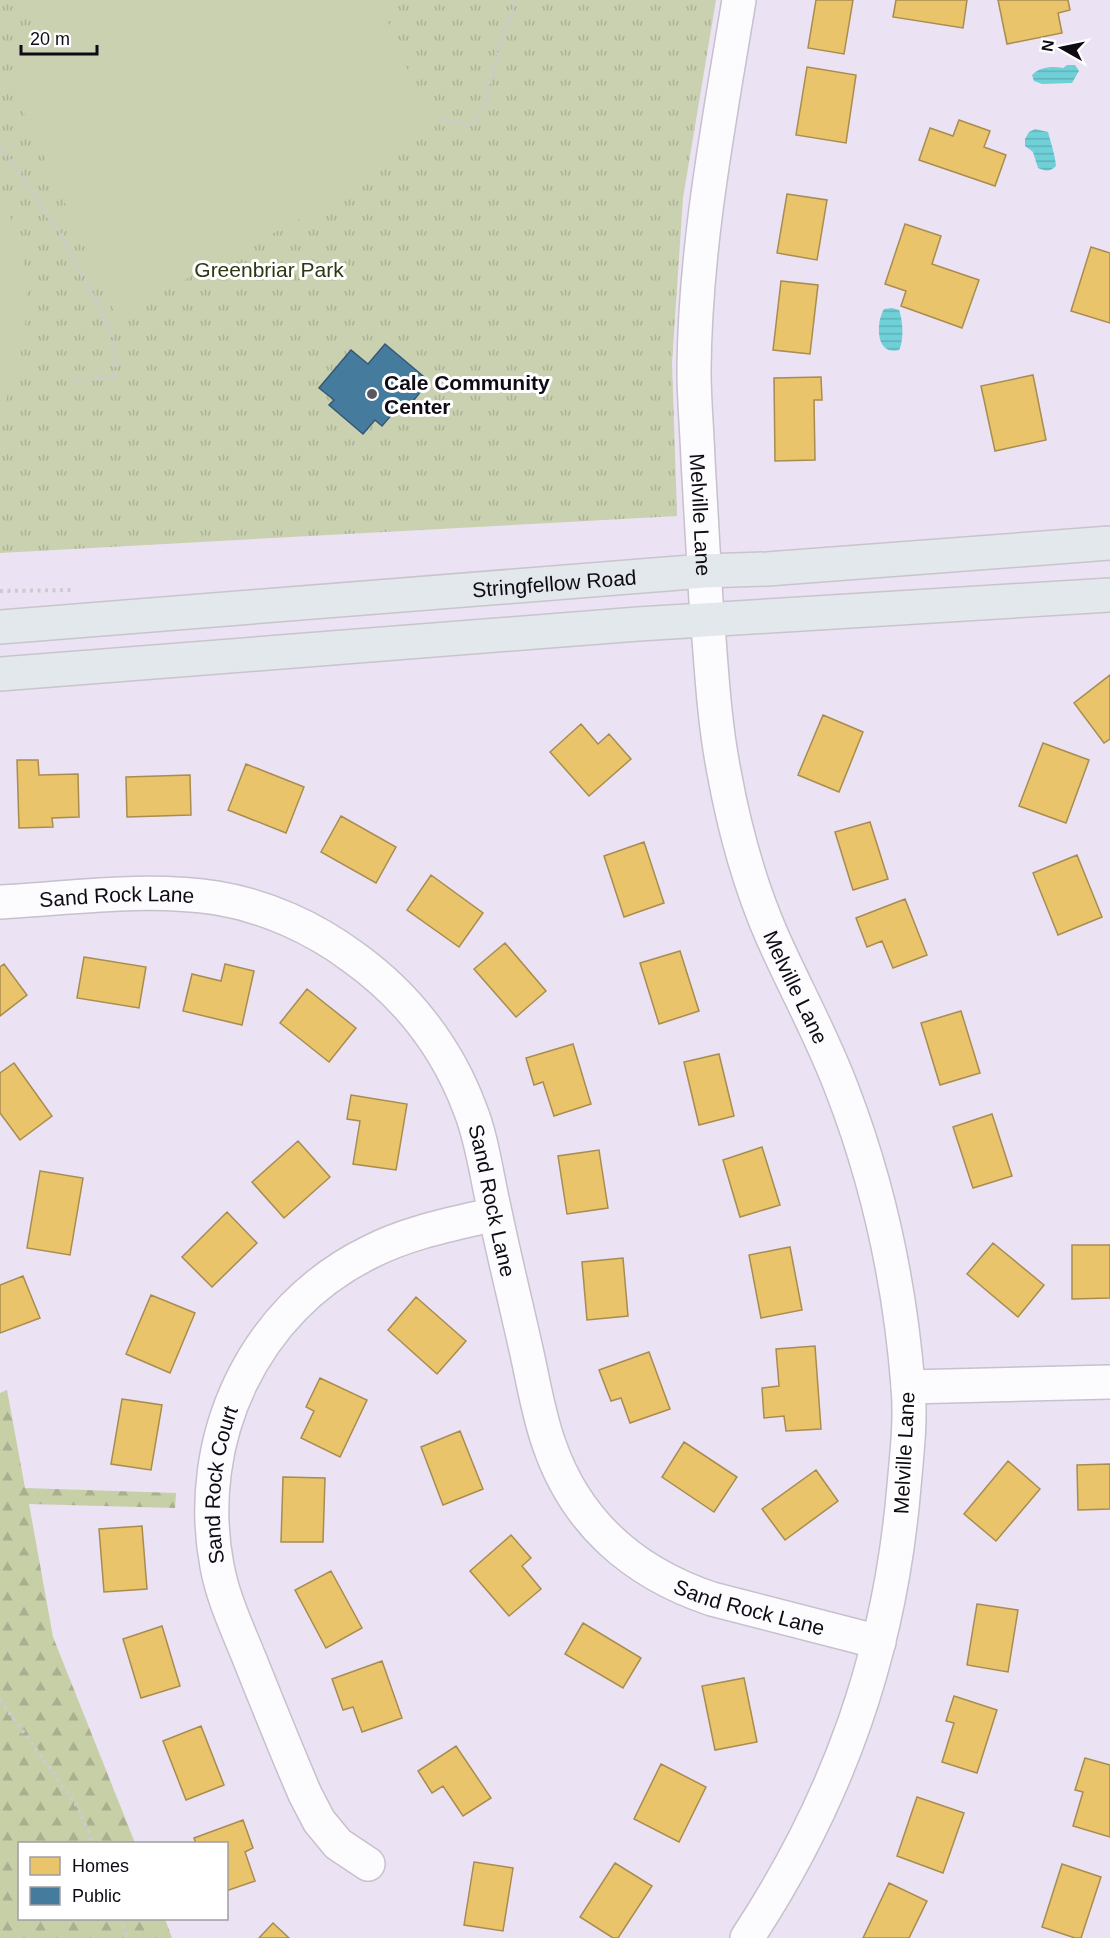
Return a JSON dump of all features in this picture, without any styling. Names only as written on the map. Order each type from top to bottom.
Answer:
[{"type":"main road","name":"Stringfellow Road","points":[[0,627],[704,571],[767,569],[1110,543]]},
{"type":"main road","points":[[0,674],[708,620],[1110,595]]},
{"type":"street","name":"Melville Lane","points":[[739,0],[714,151],[704,231],[694,372],[704,571],[715,713],[734,820],[748,871],[770,930],[841,1087],[869,1166],[891,1252],[908,1387],[909,1430],[900,1542],[866,1694],[832,1785],[806,1839],[768,1907],[747,1938]]},
{"type":"street","name":"Sand Rock Lane","points":[[0,902],[155,892],[219,898],[284,918],[340,947],[365,965],[411,1009],[446,1057],[467,1101],[479,1136],[548,1443],[568,1488],[598,1528],[617,1548],[639,1564],[687,1590],[712,1599],[879,1642]]},
{"type":"street","name":"Sand Rock Court","points":[[368,1864],[338,1844],[320,1821],[304,1794],[229,1608],[217,1568],[212,1532],[212,1491],[216,1455],[231,1405],[251,1362],[277,1325],[312,1289],[349,1263],[394,1241],[420,1232],[495,1214]]},
{"type":"street","points":[[908,1387],[1110,1382]]},
{"type":"path","points":[[443,120],[474,124],[484,109],[487,88],[515,0]]},
{"type":"path","points":[[0,148],[22,176],[62,236],[110,329],[116,377],[73,380]]},
{"type":"path","points":[[0,1700],[78,1807],[92,1842]]},
{"type":"path","points":[[121,1920],[128,1938]]},
{"type":"green space","name":"Greenbriar Park","points":[[0,0],[716,0],[683,198],[672,363],[677,516],[0,553]]},
{"type":"green space","points":[[41,0],[373,0],[404,47],[397,53],[433,110],[430,133],[367,173],[372,181],[116,316],[9,79],[15,58]]},
{"type":"green space","points":[[0,195],[21,250],[27,304],[25,332],[19,359],[0,414]]},
{"type":"green space","points":[[7,1390],[25,1488],[176,1493],[175,1508],[29,1504],[53,1637],[135,1842],[18,1842],[18,1920],[165,1920],[172,1938],[0,1938],[0,1393]]},
{"type":"water","points":[[1067,65],[1075,65],[1079,71],[1072,83],[1042,84],[1034,81],[1032,75],[1039,70],[1050,67],[1063,68]]},
{"type":"water","points":[[1035,129],[1048,132],[1056,166],[1050,170],[1038,168],[1033,152],[1025,146],[1025,139],[1029,132]]},
{"type":"water","points":[[884,309],[899,310],[901,319],[902,336],[899,350],[885,348],[880,337],[881,315]]},
{"type":"building: Homes","points":[[816,0],[853,0],[844,54],[808,48]]},
{"type":"building: Homes","points":[[896,0],[967,0],[963,28],[893,17]]},
{"type":"building: Homes","points":[[998,0],[1068,0],[1070,10],[1058,13],[1062,33],[1007,44]]},
{"type":"building: Homes","points":[[807,67],[856,75],[846,143],[796,135]]},
{"type":"building: Homes","points":[[959,120],[990,131],[984,147],[1006,155],[995,186],[919,160],[930,128],[953,136]]},
{"type":"building: Homes","points":[[787,194],[827,200],[817,260],[777,253]]},
{"type":"building: Homes","points":[[905,224],[941,236],[932,264],[979,280],[962,328],[901,306],[906,291],[885,284]]},
{"type":"building: Homes","points":[[1091,247],[1110,253],[1110,323],[1071,311]]},
{"type":"building: Homes","points":[[781,281],[818,285],[810,354],[773,350]]},
{"type":"building: Homes","points":[[1033,375],[1046,440],[995,451],[981,386]]},
{"type":"building: Homes","points":[[821,377],[822,400],[814,400],[815,460],[775,461],[774,378]]},
{"type":"building: Homes","points":[[1110,675],[1110,739],[1104,743],[1074,703]]},
{"type":"building: Homes","points":[[823,715],[863,732],[839,792],[798,775]]},
{"type":"building: Homes","points":[[581,724],[598,744],[609,734],[631,759],[589,796],[550,752]]},
{"type":"building: Homes","points":[[1043,743],[1089,760],[1066,823],[1019,806]]},
{"type":"building: Homes","points":[[17,760],[38,760],[39,775],[78,774],[79,817],[52,818],[53,827],[19,828]]},
{"type":"building: Homes","points":[[246,764],[304,787],[286,833],[228,810]]},
{"type":"building: Homes","points":[[190,775],[191,815],[127,817],[126,777]]},
{"type":"building: Homes","points":[[341,816],[396,847],[376,883],[321,852]]},
{"type":"building: Homes","points":[[870,822],[888,879],[853,890],[835,832]]},
{"type":"building: Homes","points":[[644,842],[664,903],[624,917],[604,856]]},
{"type":"building: Homes","points":[[1077,855],[1102,917],[1058,935],[1033,873]]},
{"type":"building: Homes","points":[[431,875],[483,913],[459,947],[407,910]]},
{"type":"building: Homes","points":[[905,899],[927,955],[893,968],[882,941],[867,947],[856,918]]},
{"type":"building: Homes","points":[[505,943],[546,991],[516,1017],[474,969]]},
{"type":"building: Homes","points":[[680,951],[699,1011],[659,1024],[640,963]]},
{"type":"building: Homes","points":[[84,957],[146,967],[139,1008],[77,998]]},
{"type":"building: Homes","points":[[4,964],[27,995],[0,1016],[0,967]]},
{"type":"building: Homes","points":[[225,964],[254,971],[242,1025],[183,1011],[192,974],[221,981]]},
{"type":"building: Homes","points":[[307,989],[356,1028],[329,1062],[280,1023]]},
{"type":"building: Homes","points":[[961,1011],[980,1073],[940,1085],[921,1023]]},
{"type":"building: Homes","points":[[573,1044],[591,1104],[554,1116],[543,1082],[534,1085],[526,1058]]},
{"type":"building: Homes","points":[[719,1054],[734,1116],[699,1125],[684,1062]]},
{"type":"building: Homes","points":[[14,1063],[52,1116],[20,1140],[0,1113],[0,1073]]},
{"type":"building: Homes","points":[[351,1095],[407,1104],[396,1170],[353,1164],[360,1121],[347,1119]]},
{"type":"building: Homes","points":[[992,1114],[1012,1176],[973,1188],[953,1127]]},
{"type":"building: Homes","points":[[298,1141],[330,1177],[284,1218],[252,1182]]},
{"type":"building: Homes","points":[[762,1147],[780,1205],[740,1217],[723,1160]]},
{"type":"building: Homes","points":[[599,1150],[608,1208],[567,1214],[558,1156]]},
{"type":"building: Homes","points":[[40,1171],[83,1178],[70,1255],[27,1248]]},
{"type":"building: Homes","points":[[227,1212],[257,1243],[212,1287],[182,1257]]},
{"type":"building: Homes","points":[[993,1243],[1044,1285],[1018,1317],[967,1274]]},
{"type":"building: Homes","points":[[1072,1245],[1110,1245],[1110,1298],[1072,1299]]},
{"type":"building: Homes","points":[[790,1247],[802,1310],[761,1318],[749,1255]]},
{"type":"building: Homes","points":[[623,1258],[628,1316],[587,1320],[582,1262]]},
{"type":"building: Homes","points":[[23,1276],[40,1318],[0,1333],[0,1285]]},
{"type":"building: Homes","points":[[151,1295],[195,1313],[170,1373],[126,1354]]},
{"type":"building: Homes","points":[[416,1297],[466,1341],[437,1374],[388,1330]]},
{"type":"building: Homes","points":[[815,1346],[821,1429],[786,1431],[784,1416],[764,1418],[762,1388],[779,1386],[776,1349]]},
{"type":"building: Homes","points":[[649,1352],[670,1409],[630,1423],[621,1398],[611,1401],[599,1370]]},
{"type":"building: Homes","points":[[320,1378],[367,1400],[340,1457],[301,1438],[314,1411],[306,1407]]},
{"type":"building: Homes","points":[[122,1399],[162,1405],[151,1470],[111,1464]]},
{"type":"building: Homes","points":[[460,1431],[483,1489],[443,1505],[421,1447]]},
{"type":"building: Homes","points":[[684,1442],[737,1477],[714,1512],[662,1477]]},
{"type":"building: Homes","points":[[1008,1461],[1040,1489],[996,1541],[964,1514]]},
{"type":"building: Homes","points":[[1110,1464],[1110,1509],[1078,1510],[1077,1465]]},
{"type":"building: Homes","points":[[816,1470],[838,1501],[785,1540],[762,1509]]},
{"type":"building: Homes","points":[[283,1477],[325,1478],[323,1542],[281,1542]]},
{"type":"building: Homes","points":[[142,1526],[147,1589],[104,1592],[99,1529]]},
{"type":"building: Homes","points":[[511,1535],[531,1558],[522,1566],[541,1589],[509,1616],[470,1571]]},
{"type":"building: Homes","points":[[331,1571],[362,1628],[326,1648],[295,1590]]},
{"type":"building: Homes","points":[[977,1604],[1018,1610],[1008,1672],[967,1665]]},
{"type":"building: Homes","points":[[583,1623],[641,1658],[623,1688],[565,1654]]},
{"type":"building: Homes","points":[[162,1626],[180,1686],[141,1698],[123,1639]]},
{"type":"building: Homes","points":[[382,1661],[402,1718],[362,1732],[353,1707],[343,1710],[332,1679]]},
{"type":"building: Homes","points":[[744,1678],[757,1742],[715,1750],[702,1686]]},
{"type":"building: Homes","points":[[954,1696],[997,1710],[977,1773],[942,1762],[954,1723],[946,1721]]},
{"type":"building: Homes","points":[[201,1726],[224,1785],[186,1800],[163,1741]]},
{"type":"building: Homes","points":[[456,1746],[491,1798],[463,1816],[443,1786],[432,1793],[418,1771]]},
{"type":"building: Homes","points":[[1085,1758],[1110,1765],[1110,1837],[1073,1826],[1083,1792],[1075,1790]]},
{"type":"building: Homes","points":[[661,1764],[706,1787],[679,1842],[634,1819]]},
{"type":"building: Homes","points":[[917,1797],[964,1813],[943,1873],[897,1856]]},
{"type":"building: Homes","points":[[243,1820],[253,1848],[245,1852],[255,1881],[228,1890],[228,1842],[195,1842],[194,1838]]},
{"type":"building: Homes","points":[[474,1862],[513,1868],[503,1931],[464,1925]]},
{"type":"building: Homes","points":[[615,1863],[652,1886],[618,1938],[613,1938],[580,1917]]},
{"type":"building: Homes","points":[[1062,1864],[1101,1877],[1081,1938],[1042,1927]]},
{"type":"building: Homes","points":[[889,1883],[927,1901],[909,1938],[863,1938]]},
{"type":"building: Homes","points":[[273,1923],[289,1938],[259,1938]]},
{"type":"building: Public","name":"Cale Community Center","points":[[385,344],[429,381],[406,410],[400,405],[382,426],[375,420],[363,434],[329,405],[334,400],[319,388],[351,350],[368,364]]},
{"type":"place","name":"Cale Community Center","points":[[372,394]]}]
